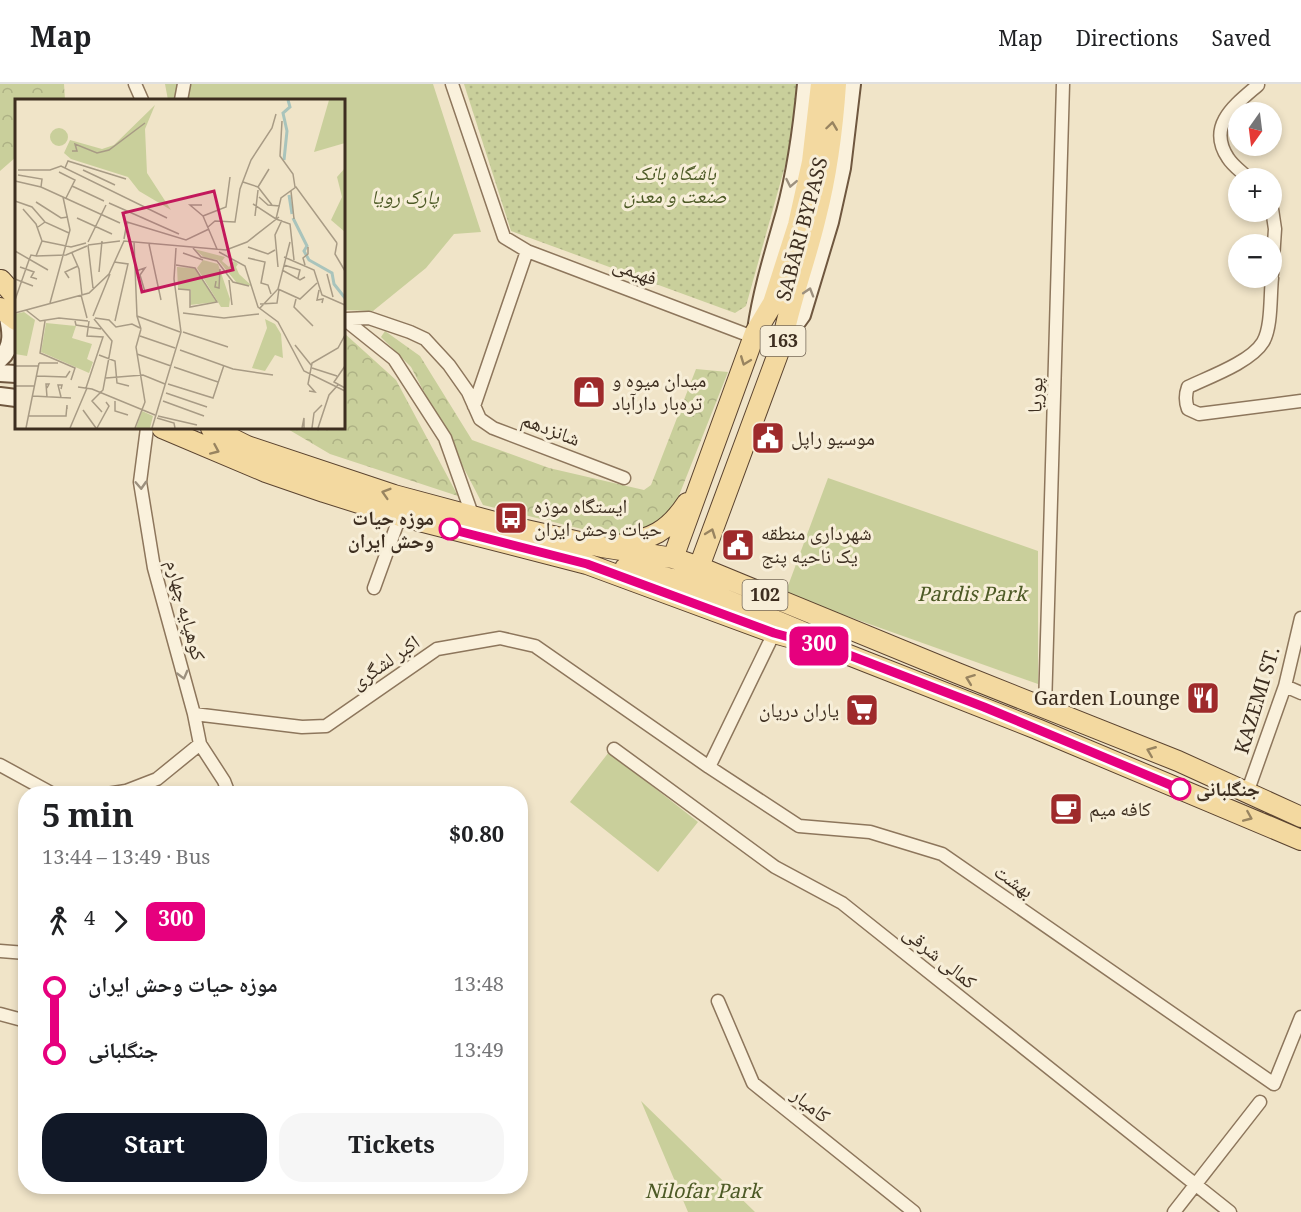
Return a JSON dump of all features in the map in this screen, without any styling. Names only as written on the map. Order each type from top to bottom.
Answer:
[{"type":"main road","name":"SABĀRI BYPASS","points":[[754,335],[760,299],[785,210],[804,109],[806,84]]},
{"type":"main road","name":"163","points":[[673,558],[754,335],[773,303],[798,225],[812,162],[821,84]]},
{"type":"main road","name":"163","points":[[699,567],[782,343],[788,309],[816,217],[827,164],[836,84]]},
{"type":"main road","name":"SABĀRI BYPASS","points":[[782,343],[802,315],[830,222],[842,168],[852,84]]},
{"type":"main road","points":[[0,280],[15,290]]},
{"type":"main road","points":[[0,280],[10,310],[11,328],[10,344],[7,352],[0,359]]},
{"type":"main road","points":[[0,373],[15,374]]},
{"type":"main road","points":[[0,396],[15,398]]},
{"type":"main road","points":[[722,422],[748,432]]},
{"type":"main road","name":"102","points":[[168,429],[266,472],[400,516],[587,564],[774,633],[836,650],[1037,729],[1301,840]]},
{"type":"main road","name":"102","points":[[213,429],[248,446],[394,495],[473,517],[602,547],[673,558],[699,567],[957,674],[1178,761],[1301,817]]},
{"type":"main road","points":[[602,547],[650,538],[679,516],[698,486]]},
{"type":"main road","points":[[587,564],[634,569],[681,581],[793,626],[836,650]]},
{"type":"main road","points":[[681,581],[699,567]]},
{"type":"main road","points":[[1037,729],[1045,708]]},
{"type":"main road","points":[[1169,784],[1178,761]]},
{"type":"street","points":[[135,84],[142,99]]},
{"type":"street","points":[[181,99],[184,84]]},
{"type":"street","name":"فهیمی","points":[[452,84],[504,237],[527,251],[754,335]]},
{"type":"street","name":"پوریا","points":[[1045,708],[1063,84]]},
{"type":"street","points":[[1238,168],[1228,158],[1220,131],[1230,109],[1258,85]]},
{"type":"street","points":[[474,406],[527,251]]},
{"type":"street","points":[[1271,288],[1268,330],[1263,342],[1251,355],[1188,387],[1186,403],[1188,409],[1199,414],[1301,401]]},
{"type":"street","name":"شانزدهم","points":[[345,319],[369,318],[425,339],[449,365],[468,392],[480,419],[493,428],[624,478]]},
{"type":"street","points":[[345,319],[393,359],[446,438],[473,517]]},
{"type":"street","name":"کوهپایه چهارم","points":[[147,429],[140,482],[154,568],[200,744],[226,786]]},
{"type":"street","points":[[374,588],[400,516]]},
{"type":"street","name":"KAZEMI ST.","points":[[1247,793],[1285,686],[1301,618]]},
{"type":"street","points":[[709,767],[774,633]]},
{"type":"street","name":"اکبر لشگری","points":[[194,714],[302,727],[326,726],[437,649],[500,638],[535,646],[709,767]]},
{"type":"street","points":[[1285,686],[1301,693]]},
{"type":"street","points":[[137,786],[157,779],[200,744]]},
{"type":"street","name":"کمالی شرقی","points":[[614,749],[775,867],[842,903],[1230,1212]]},
{"type":"street","points":[[0,765],[38,786]]},
{"type":"street","name":"بهشت","points":[[709,767],[799,826],[870,832],[942,854],[1274,1084],[1301,1017]]},
{"type":"street","points":[[0,951],[18,952]]},
{"type":"street","name":"کامیار","points":[[718,1001],[753,1083],[914,1212]]},
{"type":"street","points":[[0,1014],[18,1019]]},
{"type":"street","points":[[1174,1212],[1260,1102]]},
{"type":"green space","points":[[0,84],[64,84],[65,99],[15,99],[15,158],[0,171]]},
{"type":"green space","name":"پارک رویا","points":[[165,84],[433,84],[481,232],[454,234],[426,268],[373,311],[345,310],[345,99],[168,99]]},
{"type":"green space","name":"باشگاه بانک صنعت و معدن","points":[[464,84],[797,84],[790,148],[746,306],[735,313],[511,231]]},
{"type":"green space","points":[[385,331],[420,356],[472,440],[549,468],[644,490],[651,485],[696,369],[728,372],[678,498],[658,527],[611,536],[483,505],[411,367],[381,337]]},
{"type":"green space","points":[[345,334],[396,380],[458,496],[330,454],[288,429],[345,429]]},
{"type":"green space","name":"Pardis Park","points":[[828,478],[1038,551],[1038,684],[785,594]]},
{"type":"green space","points":[[609,752],[698,822],[658,872],[570,802]]},
{"type":"green space","name":"Nilofar Park","points":[[641,1101],[755,1212],[688,1212]]},
{"type":"bus line","name":"300","points":[[450,529],[587,564],[774,633],[836,650],[984,707],[1180,789]]},
{"type":"place","name":"میدان میوه و تره‌بار دارآباد","points":[[589,392]]},
{"type":"place","name":"موسیو راپل","points":[[768,438]]},
{"type":"place","name":"ایستگاه موزه حیات وحش ایران","points":[[511,518]]},
{"type":"place","name":"موزه حیات وحش ایران","points":[[450,529]]},
{"type":"place","name":"شهرداری منطقه یک ناحیه پنج","points":[[738,545]]},
{"type":"place","name":"Garden Lounge","points":[[1203,698]]},
{"type":"place","name":"یاران دریان","points":[[862,710]]},
{"type":"place","name":"جنگلبانی","points":[[1180,789]]},
{"type":"place","name":"کافه میم","points":[[1066,809]]}]
